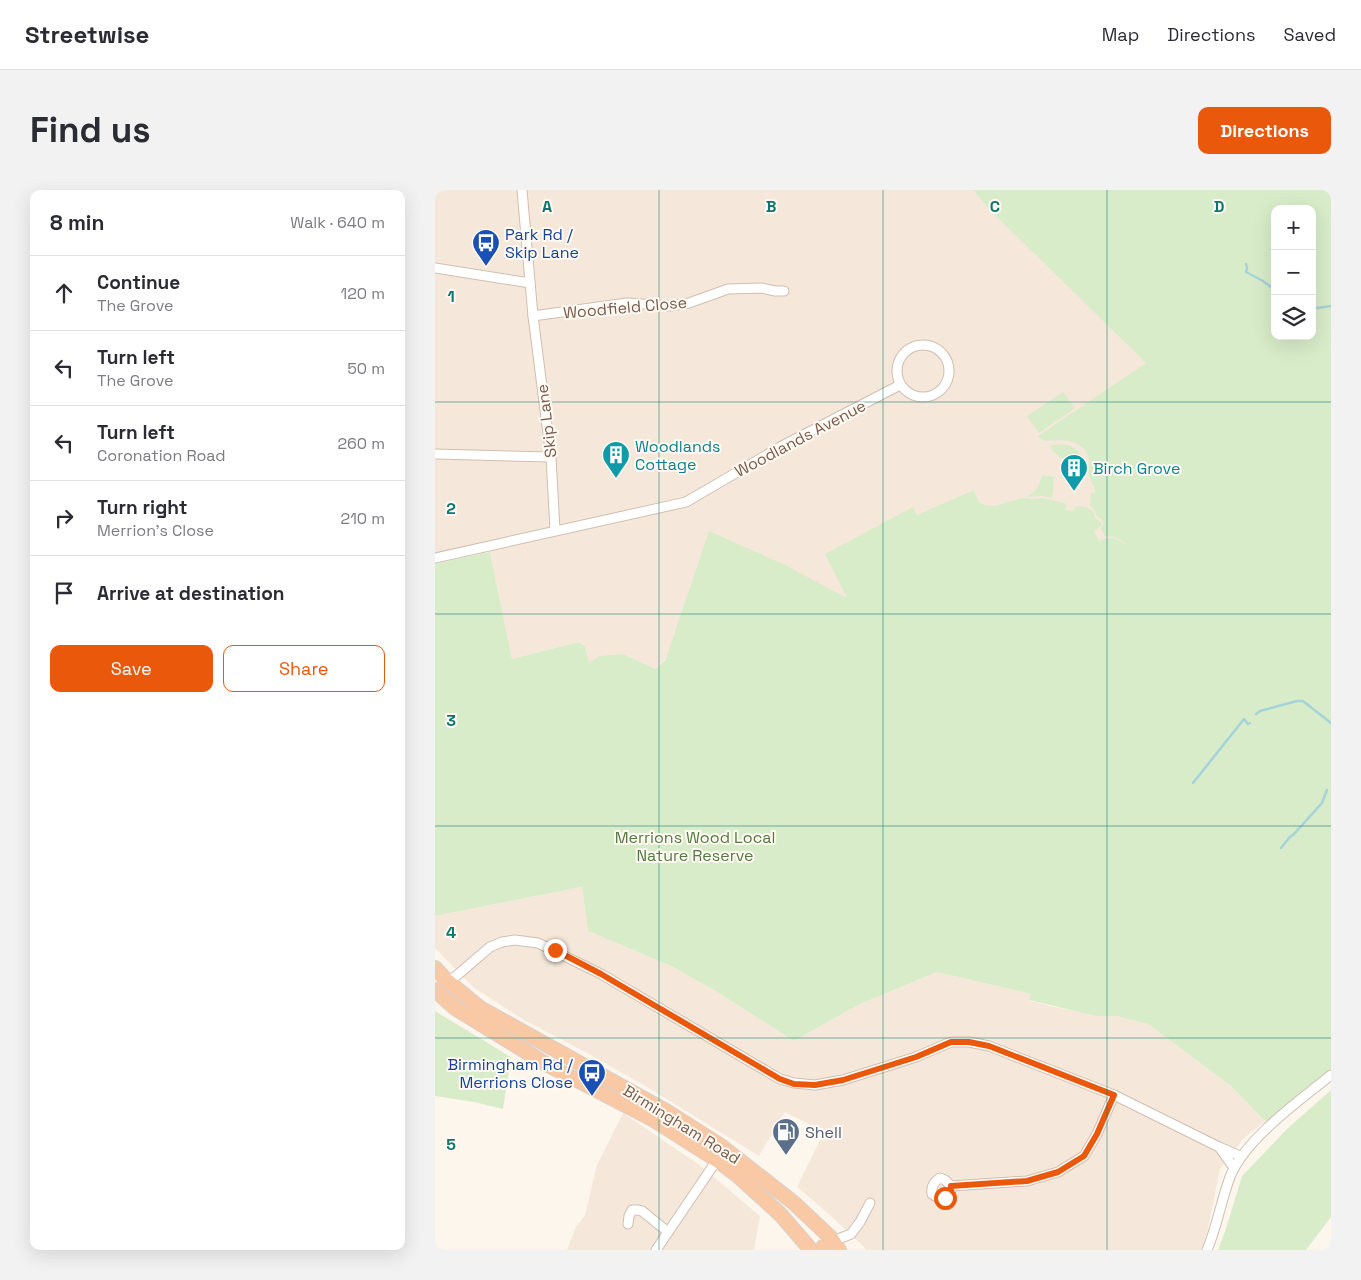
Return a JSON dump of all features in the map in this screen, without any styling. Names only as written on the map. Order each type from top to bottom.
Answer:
[{"type":"highway","name":"Birmingham Road","points":[[439,975],[480,1008],[666,1111],[721,1146],[794,1203],[832,1247]]},
{"type":"highway","name":"Birmingham Road","points":[[435,990],[455,1008],[546,1064],[654,1120],[717,1160],[737,1175],[781,1215],[811,1250]]},
{"type":"highway","points":[[449,1002],[458,990]]},
{"type":"street","name":"Skip Lane","points":[[522,190],[533,316],[551,457],[555,530]]},
{"type":"street","points":[[435,268],[530,283]]},
{"type":"street","name":"Woodfield Close","points":[[533,316],[627,304],[670,306],[689,303],[728,289],[761,288],[778,294]]},
{"type":"street","points":[[927,346],[942,354],[947,362],[947,379],[939,392],[930,396],[913,396],[901,385],[897,377],[899,361],[911,349],[927,346]]},
{"type":"street","name":"Woodlands Avenue","points":[[555,530],[686,502],[782,446],[901,385]]},
{"type":"street","points":[[435,454],[551,457]]},
{"type":"street","points":[[435,558],[555,530]]},
{"type":"street","points":[[439,975],[455,977],[490,947],[502,942],[515,940],[538,942],[601,974],[780,1079],[794,1084],[815,1085],[843,1080],[916,1057],[951,1042],[969,1042],[989,1046],[1114,1095],[1240,1156]]},
{"type":"street","points":[[1207,1250],[1230,1177],[1240,1156],[1276,1120],[1331,1075]]},
{"type":"street","points":[[951,1186],[1027,1181],[1058,1172],[1084,1156],[1097,1134],[1114,1095]]},
{"type":"street","points":[[1219,1147],[1234,1168]]},
{"type":"street","points":[[656,1250],[717,1160]]},
{"type":"street","points":[[832,1247],[851,1234],[870,1203]]},
{"type":"street","points":[[628,1224],[632,1210],[642,1211],[668,1232]]},
{"type":"shaded area","points":[[435,190],[973,190],[986,206],[1244,456],[1054,727],[665,659],[656,669],[623,654],[589,662],[585,646],[578,642],[512,659],[490,552],[490,540],[435,553]]},
{"type":"shaded area","points":[[582,887],[588,931],[671,966],[714,990],[794,1041],[858,1005],[937,972],[1031,994],[1029,1001],[1096,1016],[1116,1016],[1148,1024],[1231,1086],[1265,1121],[1243,1139],[1220,1169],[1205,1243],[1201,1250],[865,1250],[830,1215],[797,1187],[824,1132],[785,1112],[759,1156],[652,1090],[524,1020],[473,987],[435,948],[435,916]]},
{"type":"shaded area","points":[[623,1113],[698,1164],[760,1216],[754,1250],[567,1250],[576,1227],[585,1215],[597,1165]]},
{"type":"green space","name":"Merrions Wood Local Nature Reserve","points":[[973,190],[1331,190],[1331,1070],[1271,1119],[1265,1121],[1231,1086],[1148,1024],[1116,1016],[1096,1016],[1029,1000],[1031,994],[937,972],[858,1005],[794,1041],[714,990],[671,966],[588,931],[582,887],[435,916],[435,563],[490,552],[512,659],[578,642],[585,646],[589,662],[600,656],[623,654],[656,669],[666,659],[709,531],[785,565],[847,598],[825,554],[913,507],[917,515],[974,490],[978,501],[984,505],[995,506],[1021,498],[1042,498],[1065,503],[1065,510],[1075,511],[1074,508],[1077,506],[1089,509],[1093,512],[1095,518],[1101,522],[1101,526],[1094,531],[1099,541],[1113,538],[1126,546],[1123,541],[1117,538],[1105,536],[1101,528],[1103,521],[1097,517],[1094,509],[1090,506],[1091,493],[1095,493],[1095,491],[1090,478],[1089,459],[1085,450],[1070,441],[1045,441],[1038,436],[1146,363],[986,206]]},
{"type":"green space","points":[[1063,392],[1075,408],[1039,433],[1027,416]]},
{"type":"green space","points":[[1051,445],[1073,447],[1083,458],[1082,466],[1079,469],[1073,470],[1051,449]]},
{"type":"green space","points":[[1042,475],[1056,477],[1054,478],[1052,498],[1042,496],[1025,497],[1037,488]]},
{"type":"green space","points":[[435,1011],[511,1057],[503,1109],[435,1096]]},
{"type":"green space","points":[[1331,1090],[1331,1217],[1306,1250],[1218,1250],[1242,1176],[1288,1128]]},
{"type":"waterway","points":[[1246,264],[1246,272],[1271,287]]},
{"type":"waterway","points":[[1316,308],[1331,306]]},
{"type":"waterway","points":[[1256,714],[1260,711],[1303,701],[1331,723]]},
{"type":"waterway","points":[[1193,783],[1244,719],[1248,724],[1250,723]]},
{"type":"waterway","points":[[1281,848],[1322,803],[1327,790]]},
{"type":"place","name":"Park Rd / Skip Lane","points":[[486,267]]},
{"type":"place","name":"Woodlands Cottage","points":[[616,479]]},
{"type":"place","name":"Birch Grove","points":[[1074,492]]},
{"type":"place","name":"Birmingham Rd / Merrions Close","points":[[592,1097]]},
{"type":"place","name":"Shell","points":[[786,1156]]},
{"type":"route","points":[[555,950],[601,974],[780,1079],[794,1084],[815,1085],[843,1080],[916,1057],[951,1042],[969,1042],[989,1046],[1114,1095],[1097,1134],[1084,1156],[1058,1172],[1027,1181],[951,1186],[949,1194],[945,1198]]}]
